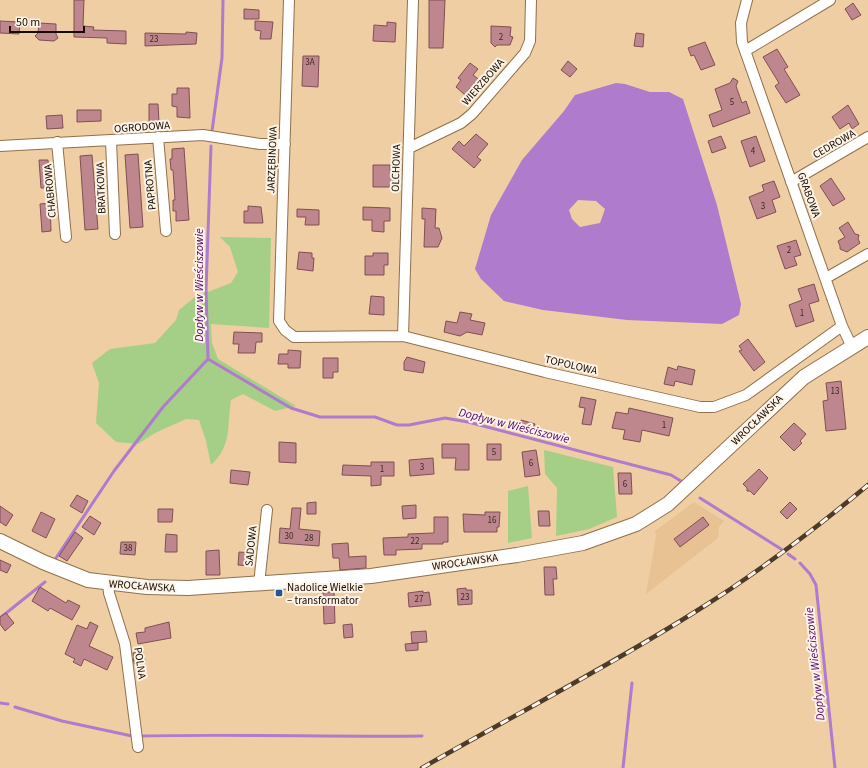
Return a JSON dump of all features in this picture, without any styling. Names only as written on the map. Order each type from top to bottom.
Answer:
[{"type":"street","name":"JARZĘBINOWA","points":[[279,321],[289,0]]},
{"type":"street","name":"OLCHOWA","points":[[402,336],[413,0]]},
{"type":"street","name":"WIERZBOWA","points":[[409,148],[461,123],[472,114],[525,52],[530,41],[531,0]]},
{"type":"street","name":"GRABOWA","points":[[747,0],[741,23],[742,42],[842,326],[852,346]]},
{"type":"street","points":[[745,51],[830,0]]},
{"type":"street","name":"OGRODOWA","points":[[0,146],[203,135],[260,144],[285,144]]},
{"type":"street","name":"PAPROTNA","points":[[158,137],[166,231]]},
{"type":"street","name":"CEDROWA","points":[[791,182],[868,137]]},
{"type":"street","name":"BRATKOWA","points":[[111,141],[115,234]]},
{"type":"street","name":"CHABROWA","points":[[57,142],[66,237]]},
{"type":"street","points":[[826,278],[868,254]]},
{"type":"street","name":"TOPOLOWA","points":[[279,321],[284,330],[294,337],[402,336],[700,407],[714,407],[746,395],[842,326]]},
{"type":"street","name":"WROCŁAWSKA","points":[[0,540],[70,574],[88,580],[108,584],[188,588],[395,573],[575,544],[614,533],[636,524],[668,504],[804,377],[868,337]]},
{"type":"street","name":"SADOWA","points":[[259,584],[267,510]]},
{"type":"street","name":"POLNA","points":[[108,584],[109,593],[125,644],[138,747]]},
{"type":"shaded area","points":[[616,83],[625,84],[650,92],[669,92],[683,99],[717,205],[741,304],[739,315],[722,324],[627,320],[543,310],[504,301],[481,279],[475,269],[491,215],[522,160],[564,111],[575,95]],"holes":[[[578,200],[596,201],[605,209],[600,223],[580,227],[572,219],[569,210]]]},
{"type":"shaded area","points":[[694,502],[724,521],[719,527],[718,538],[646,594],[656,536],[655,531]]},
{"type":"green space","points":[[220,237],[271,238],[269,328],[211,324],[212,343],[218,359],[296,406],[275,411],[243,394],[231,400],[226,443],[218,458],[211,465],[206,441],[199,420],[186,419],[155,433],[138,444],[116,442],[96,423],[99,383],[92,363],[110,349],[155,343],[176,320],[179,310],[195,297],[231,283],[238,272],[230,247]]},
{"type":"green space","points":[[544,450],[613,467],[617,517],[589,529],[556,536],[557,488],[545,474]]},
{"type":"green space","points":[[528,486],[532,538],[508,543],[508,491]]},
{"type":"building","points":[[74,0],[84,0],[83,26],[94,27],[93,30],[126,31],[126,44],[107,43],[107,38],[74,37]]},
{"type":"building","points":[[429,0],[445,0],[443,48],[429,48]]},
{"type":"building","points":[[853,3],[861,15],[852,20],[845,9]]},
{"type":"building","points":[[244,9],[259,10],[259,19],[244,19]]},
{"type":"building","points":[[0,21],[20,22],[19,34],[0,33]]},
{"type":"building","points":[[255,21],[273,22],[271,39],[260,39],[261,31],[255,30]]},
{"type":"building","points":[[387,22],[396,23],[395,42],[373,41],[374,25],[387,26]]},
{"type":"building","points":[[39,23],[56,24],[56,34],[58,38],[54,41],[39,40],[35,36],[38,33]]},
{"type":"building","points":[[491,26],[511,27],[510,36],[513,37],[510,45],[497,45],[495,47],[491,43]]},
{"type":"building","points":[[186,32],[197,33],[196,44],[145,46],[145,33],[186,34]]},
{"type":"building","points":[[636,33],[644,34],[643,47],[634,46]]},
{"type":"building","points":[[705,42],[715,65],[701,70],[694,55],[691,56],[688,48]]},
{"type":"building","points":[[777,49],[788,67],[784,69],[800,95],[786,103],[775,86],[779,83],[763,57]]},
{"type":"building","points":[[303,56],[319,56],[318,87],[302,86]]},
{"type":"building","points":[[568,61],[577,69],[570,77],[561,70]]},
{"type":"building","points":[[470,63],[478,69],[473,75],[481,81],[473,90],[470,88],[465,95],[456,87],[461,80],[458,78]]},
{"type":"building","points":[[733,78],[738,81],[736,86],[742,103],[746,101],[750,113],[713,127],[709,115],[722,110],[715,89],[730,83]]},
{"type":"building","points":[[177,88],[189,88],[190,118],[177,117],[177,107],[172,106],[172,94],[177,94]]},
{"type":"building","points":[[149,104],[158,104],[159,122],[149,122]]},
{"type":"building","points":[[848,105],[859,124],[852,129],[849,123],[840,129],[832,117]]},
{"type":"building","points":[[77,110],[101,110],[101,121],[77,122]]},
{"type":"building","points":[[62,115],[63,128],[47,129],[46,116]]},
{"type":"building","points":[[476,134],[488,144],[477,157],[481,160],[474,168],[452,149],[459,141],[464,146]]},
{"type":"building","points":[[721,136],[726,148],[712,153],[708,141]]},
{"type":"building","points":[[756,136],[765,161],[750,167],[741,141]]},
{"type":"building","points":[[184,148],[189,220],[176,221],[176,211],[173,211],[173,200],[175,200],[173,170],[171,170],[170,159],[172,159],[172,149]]},
{"type":"building","points":[[138,154],[143,227],[130,228],[125,155]]},
{"type":"building","points":[[92,155],[98,229],[85,230],[80,156]]},
{"type":"building","points":[[39,160],[48,160],[50,188],[41,188]]},
{"type":"building","points":[[373,165],[390,165],[390,171],[393,171],[393,187],[373,187]]},
{"type":"building","points":[[831,178],[845,199],[833,206],[820,186]]},
{"type":"building","points":[[774,181],[780,197],[772,200],[776,212],[757,219],[749,197],[764,191],[762,185]]},
{"type":"building","points":[[50,203],[51,231],[42,232],[40,204]]},
{"type":"building","points":[[248,206],[261,207],[263,223],[244,223],[244,211],[248,211]]},
{"type":"building","points":[[363,207],[390,208],[390,221],[384,221],[384,232],[372,231],[372,220],[363,220]]},
{"type":"building","points":[[422,208],[436,209],[435,228],[439,228],[442,238],[438,247],[424,247],[425,219],[422,219]]},
{"type":"building","points":[[297,209],[319,210],[319,225],[305,225],[306,217],[297,217]]},
{"type":"building","points":[[848,222],[855,234],[859,235],[858,239],[860,243],[847,252],[840,249],[838,241],[845,237],[839,228]]},
{"type":"building","points":[[796,240],[801,255],[794,257],[797,265],[785,269],[777,246]]},
{"type":"building","points":[[299,252],[312,253],[312,258],[314,258],[313,271],[297,269]]},
{"type":"building","points":[[373,253],[388,253],[388,265],[384,265],[384,275],[365,275],[365,256],[373,256]]},
{"type":"building","points":[[814,284],[819,301],[809,304],[814,321],[796,327],[789,305],[802,300],[798,289]]},
{"type":"building","points":[[371,296],[384,297],[384,315],[369,314]]},
{"type":"building","points":[[460,312],[472,314],[470,320],[485,323],[482,335],[467,332],[460,336],[444,332],[446,321],[457,323]]},
{"type":"building","points":[[234,332],[262,333],[262,342],[256,342],[255,353],[238,353],[239,344],[233,344]]},
{"type":"building","points":[[748,339],[765,362],[754,371],[739,351],[742,350],[739,346]]},
{"type":"building","points":[[288,350],[301,351],[300,368],[288,368],[288,364],[278,364],[279,354],[288,354]]},
{"type":"building","points":[[407,357],[425,362],[423,373],[404,370],[404,362]]},
{"type":"building","points":[[323,358],[338,358],[338,372],[333,372],[333,378],[323,378]]},
{"type":"building","points":[[678,366],[695,370],[692,385],[675,381],[674,386],[664,384],[668,367],[677,370]]},
{"type":"building","points":[[841,381],[846,429],[826,431],[823,401],[828,400],[826,383]]},
{"type":"building","points":[[581,397],[596,400],[591,425],[582,424],[585,408],[579,407]]},
{"type":"building","points":[[629,408],[673,418],[669,436],[642,430],[640,442],[623,439],[625,430],[612,428],[616,412],[628,414]]},
{"type":"building","points":[[521,420],[535,424],[532,432],[518,429]]},
{"type":"building","points":[[794,423],[806,434],[800,441],[802,443],[794,451],[780,437]]},
{"type":"building","points":[[279,442],[296,443],[296,463],[279,462]]},
{"type":"building","points":[[442,444],[469,444],[469,470],[455,470],[456,458],[442,458]]},
{"type":"building","points":[[487,444],[501,444],[501,460],[487,460]]},
{"type":"building","points":[[536,450],[540,475],[525,477],[522,452]]},
{"type":"building","points":[[433,458],[434,474],[410,476],[409,460]]},
{"type":"building","points":[[371,462],[394,462],[394,476],[381,476],[381,485],[371,486],[371,476],[342,475],[343,465],[371,466]]},
{"type":"building","points":[[759,469],[768,478],[754,495],[750,491],[747,491],[747,488],[743,484]]},
{"type":"building","points":[[231,470],[250,472],[248,485],[230,483]]},
{"type":"building","points":[[618,473],[631,473],[632,494],[619,494]]},
{"type":"building","points":[[77,495],[88,501],[82,513],[70,506]]},
{"type":"building","points":[[316,502],[316,514],[307,514],[307,503]]},
{"type":"building","points":[[790,502],[797,509],[787,519],[780,512]]},
{"type":"building","points":[[416,505],[416,518],[403,519],[402,506]]},
{"type":"building","points":[[0,506],[13,515],[6,526],[0,522]]},
{"type":"building","points":[[292,508],[301,508],[299,529],[320,531],[319,546],[279,543],[280,528],[290,529]]},
{"type":"building","points":[[158,509],[173,509],[172,522],[158,522]]},
{"type":"building","points":[[538,511],[549,511],[550,526],[539,526]]},
{"type":"building","points":[[41,512],[55,519],[46,538],[32,531]]},
{"type":"building","points":[[485,512],[500,512],[499,527],[497,527],[497,532],[464,532],[463,514],[485,515]]},
{"type":"building","points":[[90,516],[101,523],[94,535],[82,527]]},
{"type":"building","points":[[434,517],[448,517],[448,542],[443,542],[443,544],[422,544],[422,549],[396,550],[396,555],[384,555],[383,538],[408,537],[408,534],[434,533]]},
{"type":"building","points":[[703,517],[709,525],[680,547],[674,539]]},
{"type":"building","points":[[75,532],[83,538],[67,561],[59,556]]},
{"type":"building","points":[[166,534],[177,535],[177,552],[165,552]]},
{"type":"building","points":[[121,542],[136,542],[135,555],[120,554]]},
{"type":"building","points":[[348,543],[349,557],[366,556],[366,568],[340,570],[339,558],[333,558],[332,544]]},
{"type":"building","points":[[219,550],[220,575],[206,575],[206,551]]},
{"type":"building","points":[[239,552],[252,553],[251,566],[238,565]]},
{"type":"building","points":[[0,560],[11,565],[7,573],[0,570]]},
{"type":"building","points":[[544,567],[556,567],[557,579],[553,579],[554,595],[545,595]]},
{"type":"building","points":[[40,587],[66,603],[68,600],[80,606],[72,620],[50,608],[48,611],[32,601]]},
{"type":"building","points":[[466,588],[466,590],[472,590],[472,604],[458,605],[457,589]]},
{"type":"building","points":[[423,591],[423,593],[429,592],[431,605],[409,607],[408,593]]},
{"type":"building","points":[[323,592],[334,592],[335,623],[324,624]]},
{"type":"building","points":[[6,613],[14,623],[5,631],[0,624],[0,617]]},
{"type":"building","points":[[90,622],[98,626],[89,646],[113,657],[107,670],[84,659],[81,666],[73,662],[75,659],[65,654],[77,625],[87,629]]},
{"type":"building","points":[[169,622],[171,638],[138,644],[136,633],[145,632],[145,628]]},
{"type":"building","points":[[352,624],[353,637],[344,638],[343,625]]},
{"type":"building","points":[[426,631],[427,642],[412,643],[411,632]]},
{"type":"building","points":[[418,643],[418,650],[406,651],[405,644]]},
{"type":"building","points":[[143,651],[145,661],[134,664],[133,653]]},
{"type":"waterway","name":"Dopływ w Wieściszowie","points":[[212,131],[222,58],[223,0]]},
{"type":"waterway","name":"Dopływ w Wieściszowie","points":[[211,146],[206,291],[208,359],[291,408],[320,417],[375,417],[397,425],[409,425],[445,418],[468,422],[671,475],[681,481]]},
{"type":"waterway","points":[[56,558],[114,471],[163,407],[208,359]]},
{"type":"waterway","name":"Dopływ w Wieściszowie","points":[[700,498],[781,549]]},
{"type":"waterway","name":"Dopływ w Wieściszowie","points":[[788,554],[795,559]]},
{"type":"waterway","name":"Dopływ w Wieściszowie","points":[[800,563],[810,574],[816,585],[835,768]]},
{"type":"waterway","points":[[0,618],[45,582]]},
{"type":"waterway","points":[[623,768],[632,683]]},
{"type":"waterway","points":[[0,703],[8,704]]},
{"type":"waterway","points":[[15,707],[62,721],[132,736]]},
{"type":"waterway","points":[[142,736],[422,736]]},
{"type":"railway","points":[[422,768],[595,671],[698,610],[785,550],[868,485]]},
{"type":"place","name":"Nadolice Wielkie – transformator","points":[[279,593]]}]
